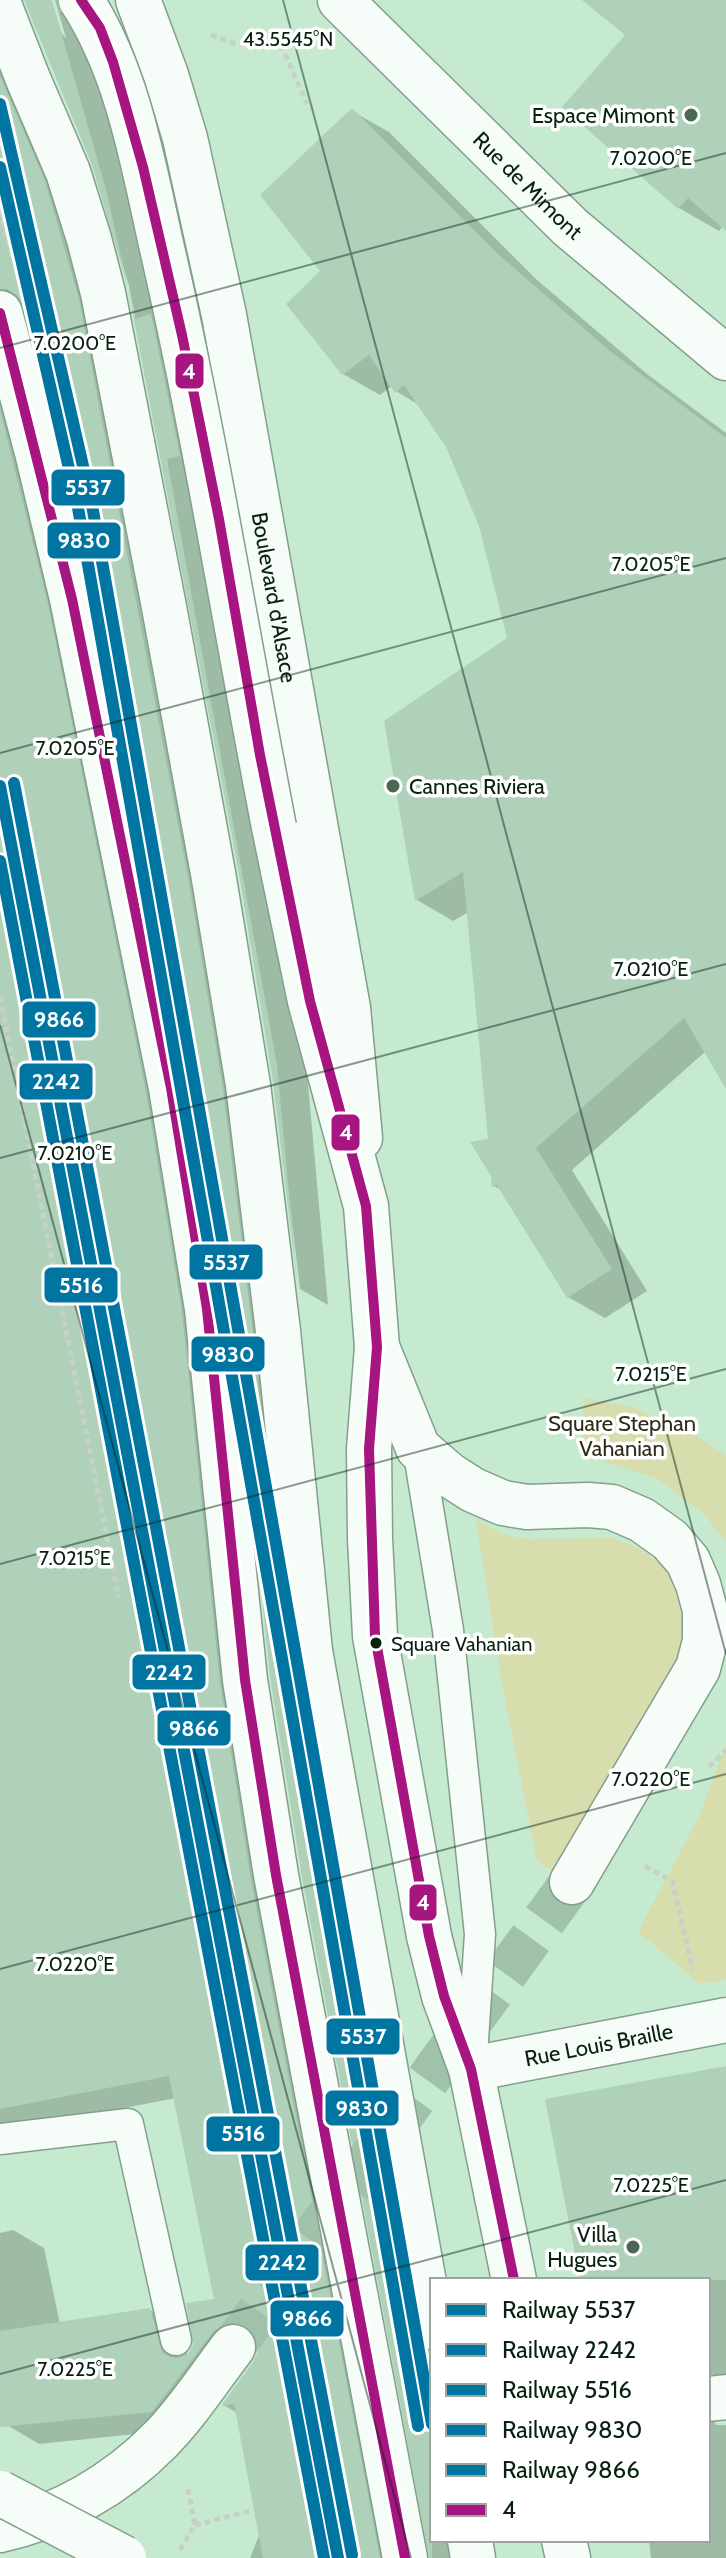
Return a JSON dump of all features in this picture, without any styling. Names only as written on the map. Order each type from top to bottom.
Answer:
[{"type":"main road","points":[[81,0],[100,28],[113,62],[147,182],[219,519],[274,827],[310,1001],[366,1206],[377,1347],[369,1449],[375,1636],[429,1936],[444,1996],[471,2069],[514,2278]]},
{"type":"main road","name":"Boulevard d'Alsace","points":[[138,0],[185,138],[224,315],[348,1008],[366,1206]]},
{"type":"main road","name":"Rue de Mimont","points":[[340,0],[570,227],[726,358]]},
{"type":"main road","points":[[0,7],[68,172],[89,239],[103,293],[167,622],[248,1085],[278,1331],[310,1651],[430,2316]]},
{"type":"main road","points":[[0,313],[72,599],[171,1088],[207,1309],[245,1680],[276,1875],[405,2558]]},
{"type":"main road","points":[[377,1347],[418,1448],[448,1474],[473,1490],[503,1503],[527,1507],[612,1507],[642,1520],[670,1540],[688,1561],[698,1584],[705,1610],[705,1641],[698,1668],[572,1882]]},
{"type":"main road","name":"Rue Louis Braille","points":[[471,2069],[726,2020]]},
{"type":"main road","points":[[0,2530],[27,2524],[74,2504],[135,2464],[163,2438],[233,2347]]},
{"type":"main road","points":[[0,2493],[124,2558]]},
{"type":"lane","points":[[418,1448],[448,1630],[480,1934],[471,2069]]},
{"type":"lane","points":[[0,2139],[128,2124],[176,2340]]},
{"type":"path","points":[[236,44],[281,45],[307,104]]},
{"type":"path","points":[[0,997],[119,1598]]},
{"type":"path","points":[[706,1770],[726,1750]]},
{"type":"path","points":[[644,1866],[672,1881],[694,1976],[705,1974]]},
{"type":"path","points":[[175,2558],[195,2525],[186,2480]]},
{"type":"path","points":[[195,2525],[250,2511]]},
{"type":"green space","name":"Square Stephan Vahanian","points":[[584,1398],[632,1407],[690,1432],[726,1455],[726,1543],[705,1515],[656,1478],[579,1454]]},
{"type":"green space","points":[[476,1519],[502,1534],[526,1539],[613,1538],[641,1549],[675,1580],[683,1603],[687,1653],[562,1878],[537,1861],[502,1685]]},
{"type":"green space","points":[[726,1744],[726,1980],[700,1984],[638,1932],[700,1814]]},
{"type":"building","points":[[24,0],[52,0],[106,190],[135,319],[151,314],[180,456],[167,459],[277,1065],[298,1290],[273,1081],[238,868],[128,288],[92,165]]},
{"type":"building","points":[[582,0],[726,0],[726,231],[688,198],[678,209],[562,107],[625,35]]},
{"type":"building","points":[[0,76],[45,181],[79,299],[188,877],[223,1089],[253,1334],[285,1655],[407,2331],[414,2344],[430,2351],[432,2558],[429,2558],[301,1871],[270,1677],[232,1305],[196,1083],[96,594],[61,446],[24,307],[17,295],[0,289]]},
{"type":"building","points":[[352,108],[499,255],[610,351],[726,438],[726,1089],[684,1018],[536,1148],[612,1269],[567,1298],[496,1184],[492,1188],[491,1176],[470,1142],[488,1139],[463,872],[415,901],[384,721],[507,638],[479,526],[446,447],[404,385],[395,393],[369,355],[342,375],[286,304],[320,271],[260,195]]},
{"type":"building","points":[[0,410],[48,604],[146,1092],[182,1312],[220,1683],[251,1880],[380,2558],[263,2558],[234,2404],[221,2406],[258,2351],[256,2337],[237,2322],[224,2324],[213,2332],[152,2412],[0,2427],[0,2331],[150,2308],[162,2352],[179,2358],[189,2353],[193,2345],[186,2303],[214,2299],[169,2076],[0,2109]]},
{"type":"building","points":[[726,2066],[726,2280],[580,2278],[545,2099]]},
{"type":"tunnel","points":[[233,2347],[572,1882]]},
{"type":"rail line","name":"5537","points":[[0,104],[92,505],[430,2413]]},
{"type":"rail line","name":"9830","points":[[0,167],[78,508],[418,2426]]},
{"type":"rail line","name":"9866","points":[[14,783],[352,2555]]},
{"type":"rail line","name":"2242","points":[[0,786],[338,2558]]},
{"type":"rail line","name":"5516","points":[[0,861],[324,2558]]},
{"type":"transit line","name":"4","points":[[81,0],[100,28],[113,62],[143,167],[182,335],[219,519],[260,755],[310,1001],[366,1206],[377,1347],[369,1449],[375,1636],[429,1936],[444,1996],[471,2069],[514,2278]]},
{"type":"transit line","name":"4","points":[[0,313],[72,599],[171,1088],[207,1309],[245,1680],[276,1875],[405,2558]]},
{"type":"place","name":"Espace Mimont","points":[[691,115]]},
{"type":"place","name":"Cannes Riviera","points":[[393,786]]},
{"type":"place","name":"Square Vahanian","points":[[376,1643]]},
{"type":"place","name":"Villa Hugues","points":[[633,2247]]}]
